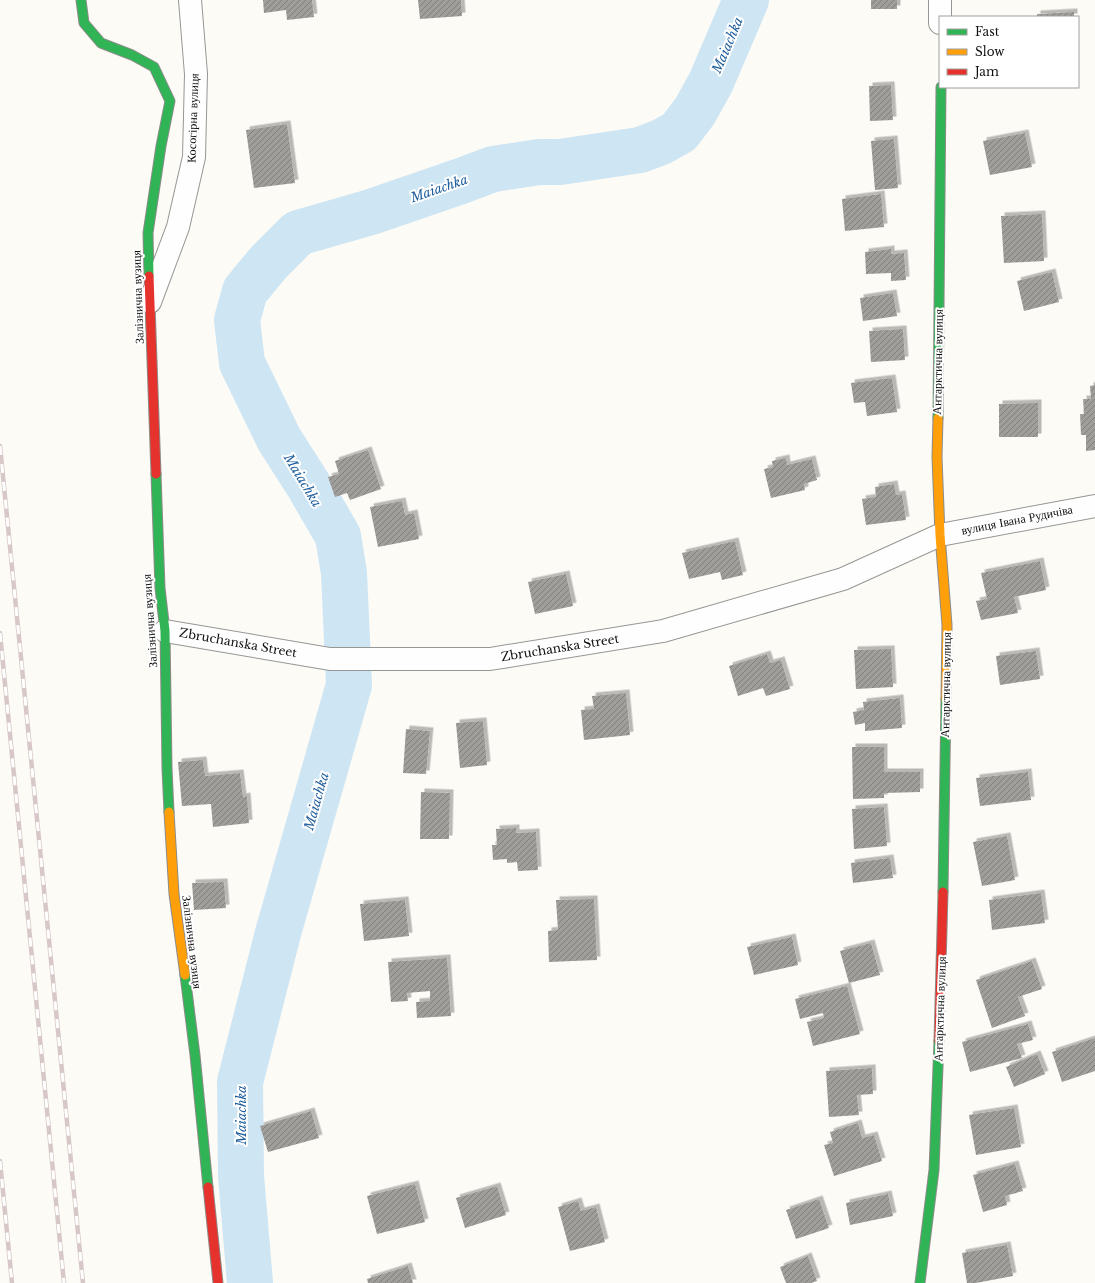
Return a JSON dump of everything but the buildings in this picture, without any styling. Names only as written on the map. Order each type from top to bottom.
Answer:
[{"type":"street","name":"Залізнична вузиця","points":[[81,0],[84,23],[102,42],[132,55],[154,68],[170,101],[148,233],[160,588],[164,631],[167,768],[174,894],[195,1055],[218,1283]]},
{"type":"street","name":"Косогірна вулиця","points":[[150,302],[178,227],[194,157],[196,74],[190,0]]},
{"type":"street","points":[[940,0],[940,16]]},
{"type":"street","name":"Антарктична вулиця","points":[[920,1283],[934,1170],[942,970],[947,625],[940,535],[937,457],[941,88]]},
{"type":"street","name":"вулиця Івана Рудичіва","points":[[940,535],[1095,506]]},
{"type":"street","name":"Zbruchanska Street","points":[[164,631],[330,659],[490,659],[663,631],[843,579],[940,535]]},
{"type":"waterway","name":"Maiachka","points":[[250,1283],[241,1176],[240,1082],[278,933],[349,685],[344,573],[338,536],[309,486],[279,439],[242,363],[237,320],[245,291],[269,262],[298,233],[371,212],[493,169],[539,162],[560,162],[640,150],[661,142],[679,132],[695,111],[711,82],[746,0]]},
{"type":"railway","points":[[0,446],[83,1283]]},
{"type":"railway","points":[[0,633],[64,1283]]},
{"type":"railway","points":[[0,1161],[12,1283]]},
{"type":"traffic: fast","points":[[81,0],[84,23],[101,43],[132,55],[154,67],[170,101],[161,146],[148,233],[149,276]]},
{"type":"traffic: fast","points":[[938,418],[941,88]]},
{"type":"traffic: fast","points":[[156,474],[160,588],[165,631],[169,812]]},
{"type":"traffic: fast","points":[[943,892],[946,699]]},
{"type":"traffic: fast","points":[[185,975],[195,1055],[208,1187]]},
{"type":"traffic: fast","points":[[920,1283],[934,1170],[939,1041]]},
{"type":"traffic: slow","points":[[938,418],[937,457],[940,535],[947,625],[946,699]]},
{"type":"traffic: slow","points":[[169,812],[174,894],[185,975]]},
{"type":"traffic: jam","points":[[149,276],[156,474]]},
{"type":"traffic: jam","points":[[939,1041],[943,892]]},
{"type":"traffic: jam","points":[[208,1187],[218,1283]]}]
